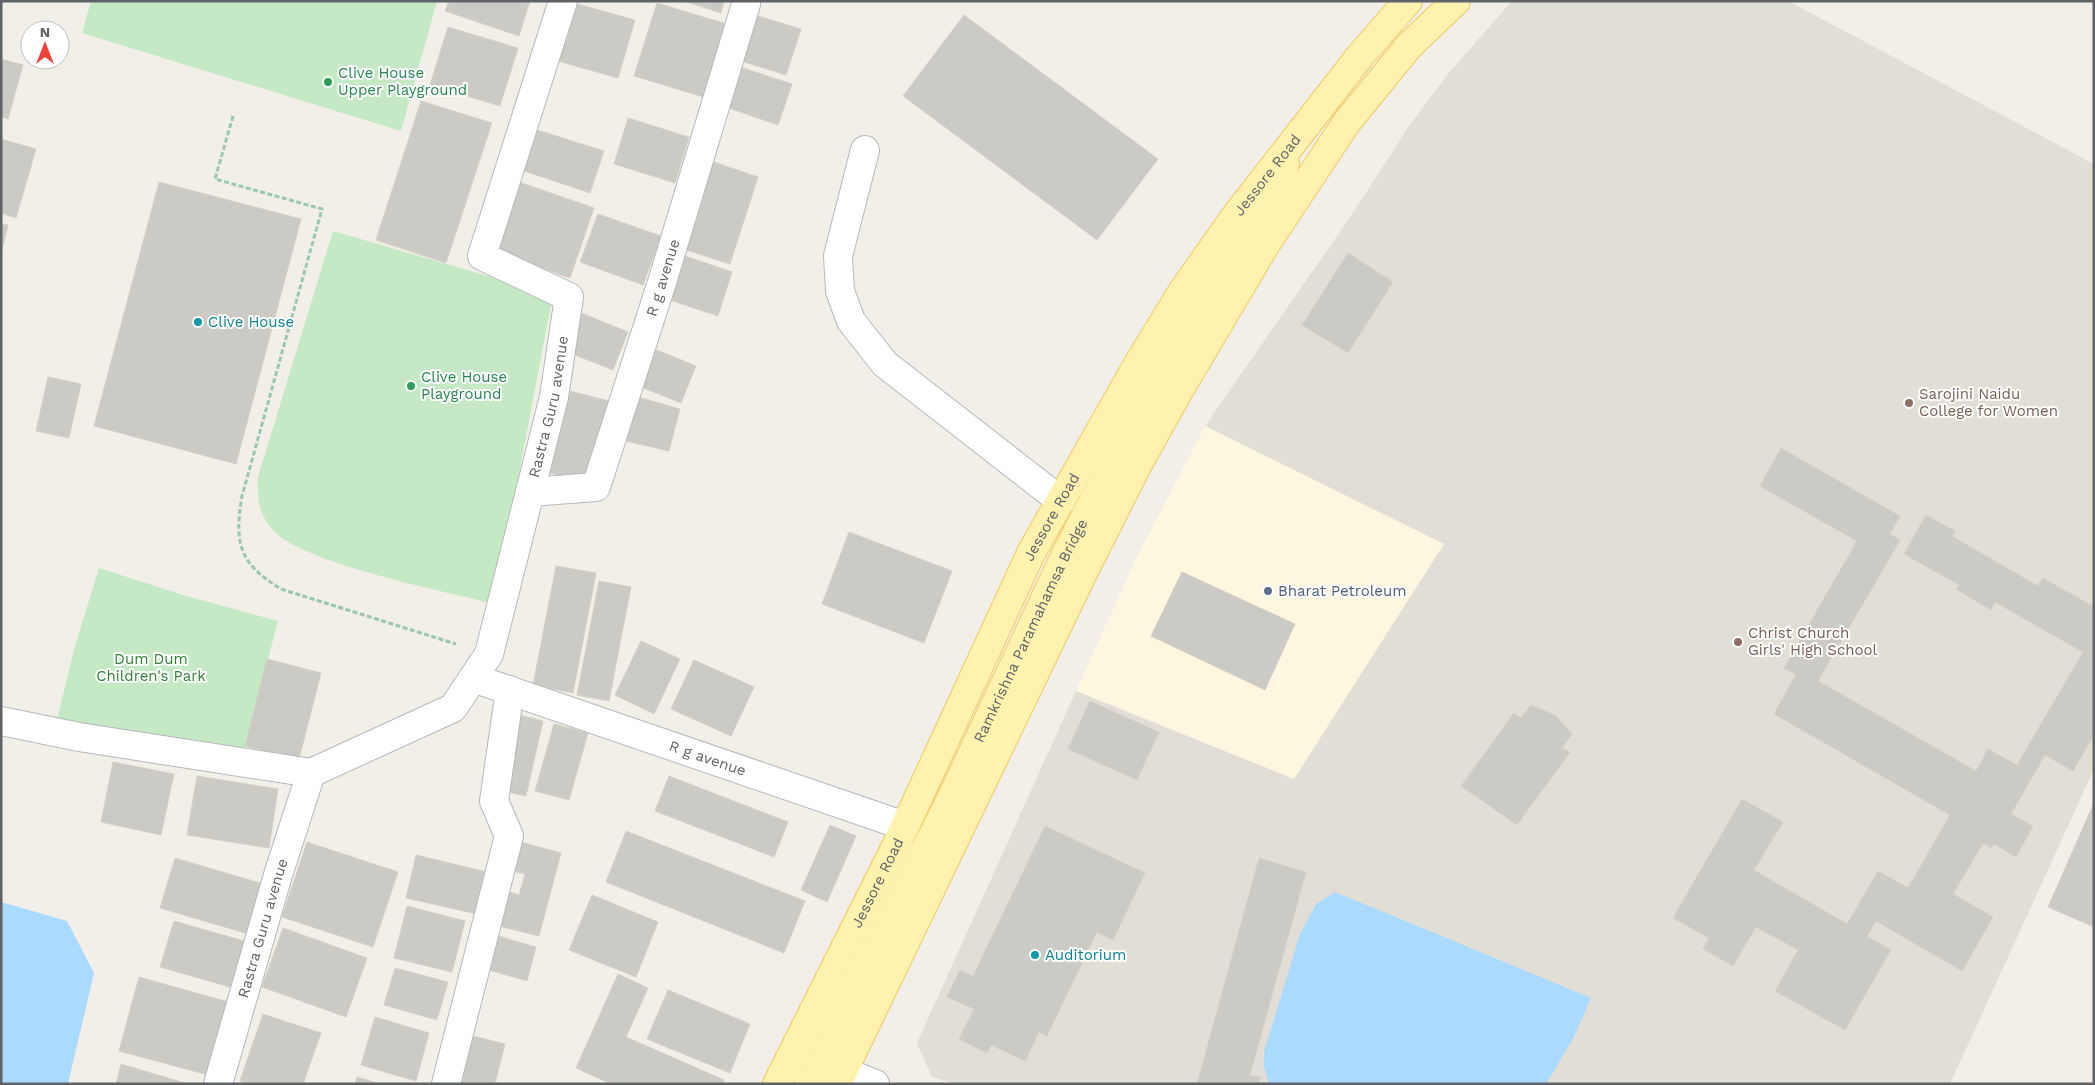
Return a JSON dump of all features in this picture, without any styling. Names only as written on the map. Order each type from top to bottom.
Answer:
[{"type":"main road","name":"Jessore Road","points":[[777,1084],[905,826],[1031,553],[1138,364],[1182,292],[1234,218],[1360,56],[1408,1]]},
{"type":"main road","points":[[839,1080],[1007,726],[1138,464],[1264,247],[1324,155],[1347,122],[1409,46],[1456,1]]},
{"type":"main road","points":[[1360,56],[1385,75]]},
{"type":"main road","points":[[1278,191],[1290,145]]},
{"type":"main road","points":[[1278,191],[1324,155]]},
{"type":"main road","name":"Ramkrishna Paramahamsa Bridge","points":[[808,1084],[953,795],[1065,556],[1128,434],[1199,314],[1278,191]]},
{"type":"street","name":"Rastra Guru avenue","points":[[218,1084],[278,875],[311,772],[453,708],[489,654],[554,397],[569,296],[482,256],[563,1]]},
{"type":"street","name":"R g avenue","points":[[530,492],[596,487],[663,279],[746,4]]},
{"type":"street","points":[[865,150],[838,256],[840,291],[851,322],[885,364],[1061,501]]},
{"type":"street","name":"R g avenue","points":[[473,678],[905,826]]},
{"type":"street","points":[[446,1084],[509,836],[494,801],[510,690]]},
{"type":"street","points":[[1,721],[79,737],[311,772]]},
{"type":"street","points":[[839,1080],[850,1074],[875,1084]]},
{"type":"path","points":[[233,116],[215,179],[322,209],[242,496],[238,518],[240,542],[246,560],[260,576],[281,589],[489,654]]},
{"type":"shaded area","name":"Christ Church Girls' High School","points":[[1512,1],[1788,1],[2094,164],[2094,769],[1950,1084],[955,1084],[932,1077],[917,1043],[1076,691],[1294,779],[1444,544],[1205,426],[1353,213],[1409,126],[1448,74]]},
{"type":"shaded area","name":"Bharat Petroleum","points":[[1205,426],[1445,544],[1294,779],[1076,691],[1137,557]]},
{"type":"green space","name":"Clive House Upper Playground","points":[[91,1],[437,1],[401,131],[82,33]]},
{"type":"green space","name":"Clive House Playground","points":[[333,231],[553,295],[494,604],[379,576],[318,556],[293,545],[276,533],[270,527],[260,508],[258,477]]},
{"type":"green space","name":"Dum Dum Children's Park","points":[[99,568],[186,596],[278,621],[253,716],[244,762],[54,732],[75,646]]},
{"type":"water","points":[[1335,892],[1591,998],[1574,1037],[1546,1084],[1269,1084],[1264,1067],[1264,1052],[1300,934],[1316,904]]},
{"type":"water","points":[[1,902],[67,921],[94,973],[68,1084],[1,1084]]},
{"type":"building","points":[[449,1],[530,1],[519,36],[445,11]]},
{"type":"building","points":[[567,1],[635,20],[618,78],[547,58]]},
{"type":"building","points":[[684,1],[724,1],[721,13]]},
{"type":"building","points":[[657,3],[733,26],[710,99],[634,76]]},
{"type":"building","points":[[752,14],[801,29],[786,75],[738,60]]},
{"type":"building","points":[[964,15],[1158,159],[1097,240],[903,96]]},
{"type":"building","points":[[448,27],[518,48],[500,106],[430,85]]},
{"type":"building","points":[[1,59],[20,64],[20,70],[22,70],[8,119],[1,117]]},
{"type":"building","points":[[740,67],[792,84],[778,125],[726,107]]},
{"type":"building","points":[[421,101],[492,123],[446,263],[376,240]]},
{"type":"building","points":[[628,118],[689,137],[675,183],[614,164]]},
{"type":"building","points":[[528,127],[604,151],[590,193],[515,168]]},
{"type":"building","points":[[1,139],[36,149],[16,218],[1,213]]},
{"type":"building","points":[[711,161],[758,177],[730,264],[683,249]]},
{"type":"building","name":"Clive House","points":[[159,182],[301,219],[236,464],[94,426]]},
{"type":"building","points":[[519,182],[594,208],[570,278],[494,252]]},
{"type":"building","points":[[598,214],[661,236],[643,285],[580,262]]},
{"type":"building","points":[[1,224],[8,225],[1,253]]},
{"type":"building","points":[[1348,253],[1393,282],[1348,353],[1302,325]]},
{"type":"building","points":[[682,255],[732,272],[718,316],[667,299]]},
{"type":"building","points":[[581,313],[628,332],[613,370],[565,351]]},
{"type":"building","points":[[652,348],[696,366],[681,403],[636,385]]},
{"type":"building","points":[[48,377],[81,384],[69,438],[36,431]]},
{"type":"building","points":[[566,390],[609,401],[587,483],[543,471]]},
{"type":"building","points":[[638,397],[680,409],[669,451],[626,441]]},
{"type":"building","points":[[1781,448],[1900,516],[1890,534],[1900,540],[1818,681],[1976,771],[1988,749],[2017,765],[2083,652],[1995,602],[1991,610],[1956,589],[1959,585],[1904,554],[1926,515],[1955,531],[1952,536],[2038,586],[2043,578],[2094,607],[2094,735],[2073,771],[2045,755],[2011,814],[2033,826],[2016,857],[1994,844],[1991,848],[1983,843],[1953,894],[1993,917],[1962,971],[1876,921],[1867,936],[1891,950],[1845,1030],[1775,991],[1798,950],[1756,927],[1733,966],[1703,949],[1709,938],[1673,918],[1742,799],[1783,822],[1754,870],[1847,924],[1878,871],[1908,888],[1950,815],[1774,714],[1796,674],[1784,668],[1857,541],[1760,486]]},
{"type":"building","points":[[849,532],[952,571],[924,643],[822,604]]},
{"type":"building","points":[[556,566],[596,573],[573,693],[533,685]]},
{"type":"building","points":[[1182,572],[1295,624],[1265,690],[1151,636]]},
{"type":"building","points":[[599,581],[631,587],[609,701],[577,695]]},
{"type":"building","points":[[641,641],[680,659],[654,714],[615,695]]},
{"type":"building","points":[[267,659],[321,673],[299,759],[245,746]]},
{"type":"building","points":[[694,660],[754,687],[731,736],[671,709]]},
{"type":"building","points":[[1090,701],[1159,732],[1137,780],[1068,749]]},
{"type":"building","points":[[1531,705],[1555,715],[1572,734],[1562,748],[1570,752],[1517,825],[1461,786],[1514,713],[1521,718]]},
{"type":"building","points":[[515,714],[543,721],[526,796],[498,790]]},
{"type":"building","points":[[554,724],[588,733],[569,800],[535,791]]},
{"type":"building","points":[[113,762],[174,774],[161,835],[101,822]]},
{"type":"building","points":[[197,776],[278,789],[269,848],[187,835]]},
{"type":"building","points":[[669,776],[788,822],[774,857],[655,811]]},
{"type":"building","points":[[2094,803],[2094,927],[2048,907]]},
{"type":"building","points":[[830,825],[856,836],[827,902],[801,890]]},
{"type":"building","name":"Auditorium","points":[[1045,826],[1145,873],[1113,940],[1097,932],[1047,1036],[1039,1032],[1025,1061],[991,1045],[987,1053],[959,1039],[974,1009],[947,997],[960,970],[973,976]]},
{"type":"building","points":[[626,831],[805,901],[784,953],[606,882]]},
{"type":"building","points":[[517,841],[561,853],[539,936],[495,925],[504,890],[519,895],[525,874],[509,870]]},
{"type":"building","points":[[307,842],[398,872],[373,947],[282,917]]},
{"type":"building","points":[[416,855],[487,872],[477,914],[406,898]]},
{"type":"building","points":[[175,858],[270,886],[255,936],[160,908]]},
{"type":"building","points":[[1259,858],[1306,872],[1250,1075],[1260,1077],[1259,1084],[1197,1084]]},
{"type":"building","points":[[592,895],[658,922],[636,977],[569,950]]},
{"type":"building","points":[[407,906],[465,921],[452,972],[394,958]]},
{"type":"building","points":[[174,921],[251,943],[237,989],[160,967]]},
{"type":"building","points":[[283,928],[367,958],[346,1017],[262,987]]},
{"type":"building","points":[[498,936],[536,947],[527,981],[489,970]]},
{"type":"building","points":[[395,968],[448,982],[437,1020],[384,1005]]},
{"type":"building","points":[[618,974],[648,988],[626,1037],[724,1080],[722,1084],[611,1084],[576,1068]]},
{"type":"building","points":[[139,977],[232,1003],[212,1076],[119,1051]]},
{"type":"building","points":[[668,990],[750,1024],[730,1073],[647,1039]]},
{"type":"building","points":[[263,1014],[321,1033],[303,1084],[249,1084],[240,1081]]},
{"type":"building","points":[[375,1017],[429,1033],[416,1081],[361,1065]]},
{"type":"building","points":[[461,1033],[505,1044],[495,1084],[453,1084]]},
{"type":"building","points":[[121,1064],[188,1084],[116,1084]]},
{"type":"building","points":[[357,1077],[380,1084],[355,1084]]},
{"type":"place","name":"Clive House Upper Playground","points":[[328,82]]},
{"type":"place","name":"Clive House","points":[[198,322]]},
{"type":"place","name":"Clive House Playground","points":[[411,386]]},
{"type":"place","name":"Sarojini Naidu College for Women","points":[[1909,403]]},
{"type":"place","name":"Bharat Petroleum","points":[[1268,591]]},
{"type":"place","name":"Christ Church Girls' High School","points":[[1738,642]]},
{"type":"place","name":"Auditorium","points":[[1035,955]]}]
